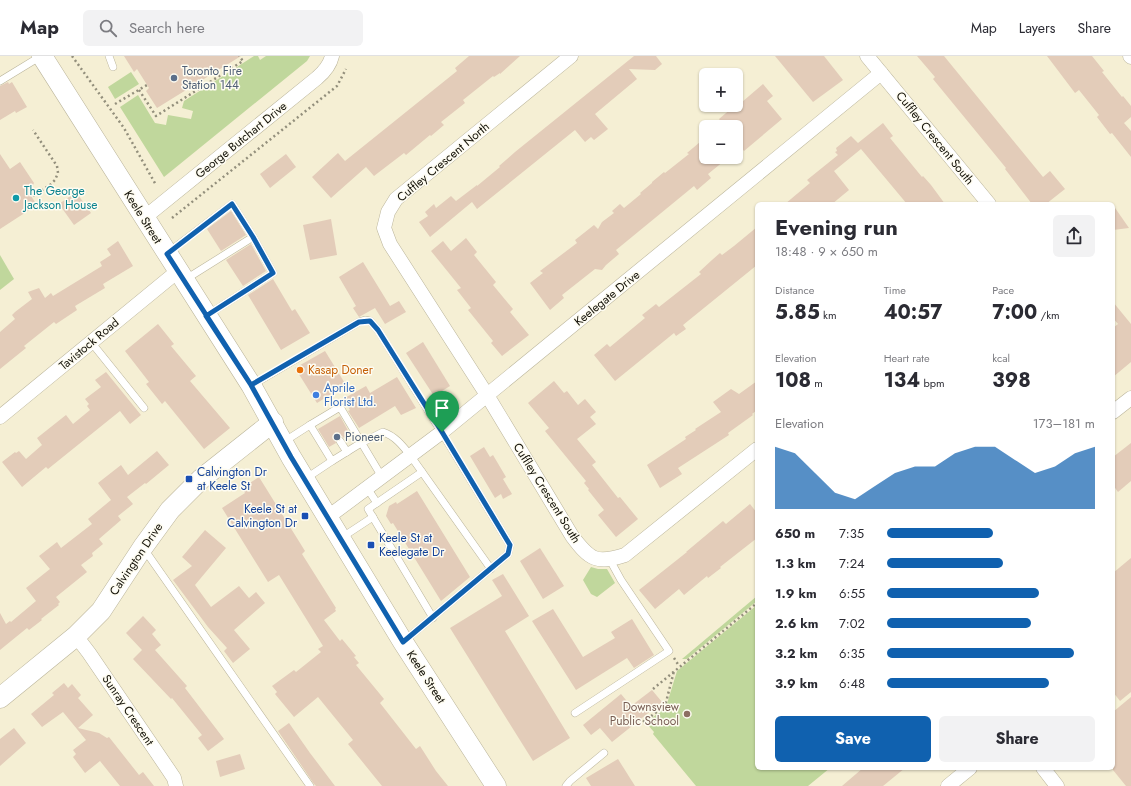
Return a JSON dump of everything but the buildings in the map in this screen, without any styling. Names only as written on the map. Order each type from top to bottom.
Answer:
[{"type":"main road","name":"Keele Street","points":[[41,56],[251,385],[305,479],[403,642],[496,786]]},
{"type":"main road","name":"Calvington Drive","points":[[0,698],[76,636],[101,611],[143,546],[170,510],[201,479],[273,422]]},
{"type":"street","name":"George Butchart Drive","points":[[144,218],[317,78],[325,71],[331,61],[332,56]]},
{"type":"street","name":"Cuffley Crescent North","points":[[487,395],[390,244],[384,228],[388,212],[396,199],[571,56]]},
{"type":"street","points":[[868,56],[881,73]]},
{"type":"street","name":"Keelegate Drive","points":[[328,517],[442,432],[881,73]]},
{"type":"street","name":"Cuffley Crescent South","points":[[881,73],[987,202]]},
{"type":"street","name":"Tavistock Road","points":[[0,417],[91,342],[181,275]]},
{"type":"street","name":"Cuffley Crescent South","points":[[487,395],[572,536],[584,553],[594,558],[610,560]]},
{"type":"street","points":[[1115,410],[1131,398]]},
{"type":"street","points":[[610,560],[625,555],[755,451]]},
{"type":"street","name":"Sunray Crescent","points":[[76,636],[174,778],[176,786]]},
{"type":"street","points":[[948,786],[968,770]]},
{"type":"street","points":[[1045,770],[1057,786]]},
{"type":"lane","points":[[0,81],[41,56]]},
{"type":"lane","points":[[109,56],[113,67]]},
{"type":"lane","points":[[167,254],[232,204],[273,273],[206,316]]},
{"type":"lane","points":[[181,275],[253,237]]},
{"type":"lane","points":[[251,385],[359,322],[370,321],[378,330],[442,432],[510,545],[508,554],[403,642]]},
{"type":"lane","points":[[91,342],[144,408]]},
{"type":"lane","points":[[284,442],[340,407],[382,477]]},
{"type":"lane","points":[[324,416],[328,423]]},
{"type":"lane","points":[[310,425],[332,461]]},
{"type":"lane","points":[[305,479],[361,443],[383,432],[390,434],[401,443],[410,455],[491,569]]},
{"type":"lane","points":[[340,441],[347,452]]},
{"type":"lane","points":[[422,472],[368,509],[433,618]]},
{"type":"lane","points":[[367,488],[377,503]]},
{"type":"lane","points":[[340,538],[373,517]]},
{"type":"lane","points":[[143,546],[310,786]]},
{"type":"lane","points":[[575,713],[669,651],[621,580],[610,560]]},
{"type":"lane","points":[[566,786],[604,753]]},
{"type":"path","points":[[72,56],[124,128],[156,186]]},
{"type":"path","points":[[138,90],[156,116],[242,61],[239,56]]},
{"type":"path","points":[[172,218],[337,86],[346,69]]},
{"type":"path","points":[[115,104],[147,85]]},
{"type":"path","points":[[33,130],[57,166],[58,173],[55,180],[50,185],[33,196]]},
{"type":"path","points":[[653,689],[755,605]]},
{"type":"path","points":[[643,722],[665,706],[674,671]]},
{"type":"green space","points":[[254,56],[258,56],[260,60],[266,56],[310,56],[307,61],[164,177],[120,107],[138,95],[155,123],[166,125],[168,115],[191,119],[193,111],[182,108],[184,101]]},
{"type":"green space","points":[[131,72],[139,84],[115,99],[108,87]]},
{"type":"green space","points":[[0,255],[14,279],[0,290]]},
{"type":"green space","points":[[591,567],[607,569],[615,583],[597,597],[591,594],[583,580]]},
{"type":"green space","points":[[755,598],[755,603],[687,659],[682,659]]},
{"type":"green space","points":[[755,607],[755,770],[828,770],[808,786],[696,786],[653,734],[654,732],[647,724],[648,721],[666,707],[677,671]]},
{"type":"place","name":"Toronto Fire Station 144","points":[[174,78]]},
{"type":"place","name":"The George Jackson House","points":[[16,198]]},
{"type":"place","name":"Kasap Doner","points":[[300,370]]},
{"type":"place","name":"Aprile Florist Ltd.","points":[[316,395]]},
{"type":"place","name":"Pioneer","points":[[337,437]]},
{"type":"place","name":"Calvington Dr at Keele St","points":[[189,479]]},
{"type":"place","name":"Keele St at Calvington Dr","points":[[305,516]]},
{"type":"place","name":"Keele St at Keelegate Dr","points":[[371,545]]},
{"type":"place","name":"Downsview Public School","points":[[687,714]]},
{"type":"route","points":[[442,432],[378,330],[370,321],[365,320],[359,322],[251,385],[222,340],[167,254],[232,204],[253,237],[273,273],[206,316],[251,385],[273,422],[291,457],[403,642],[508,554],[510,545],[442,432]]}]
